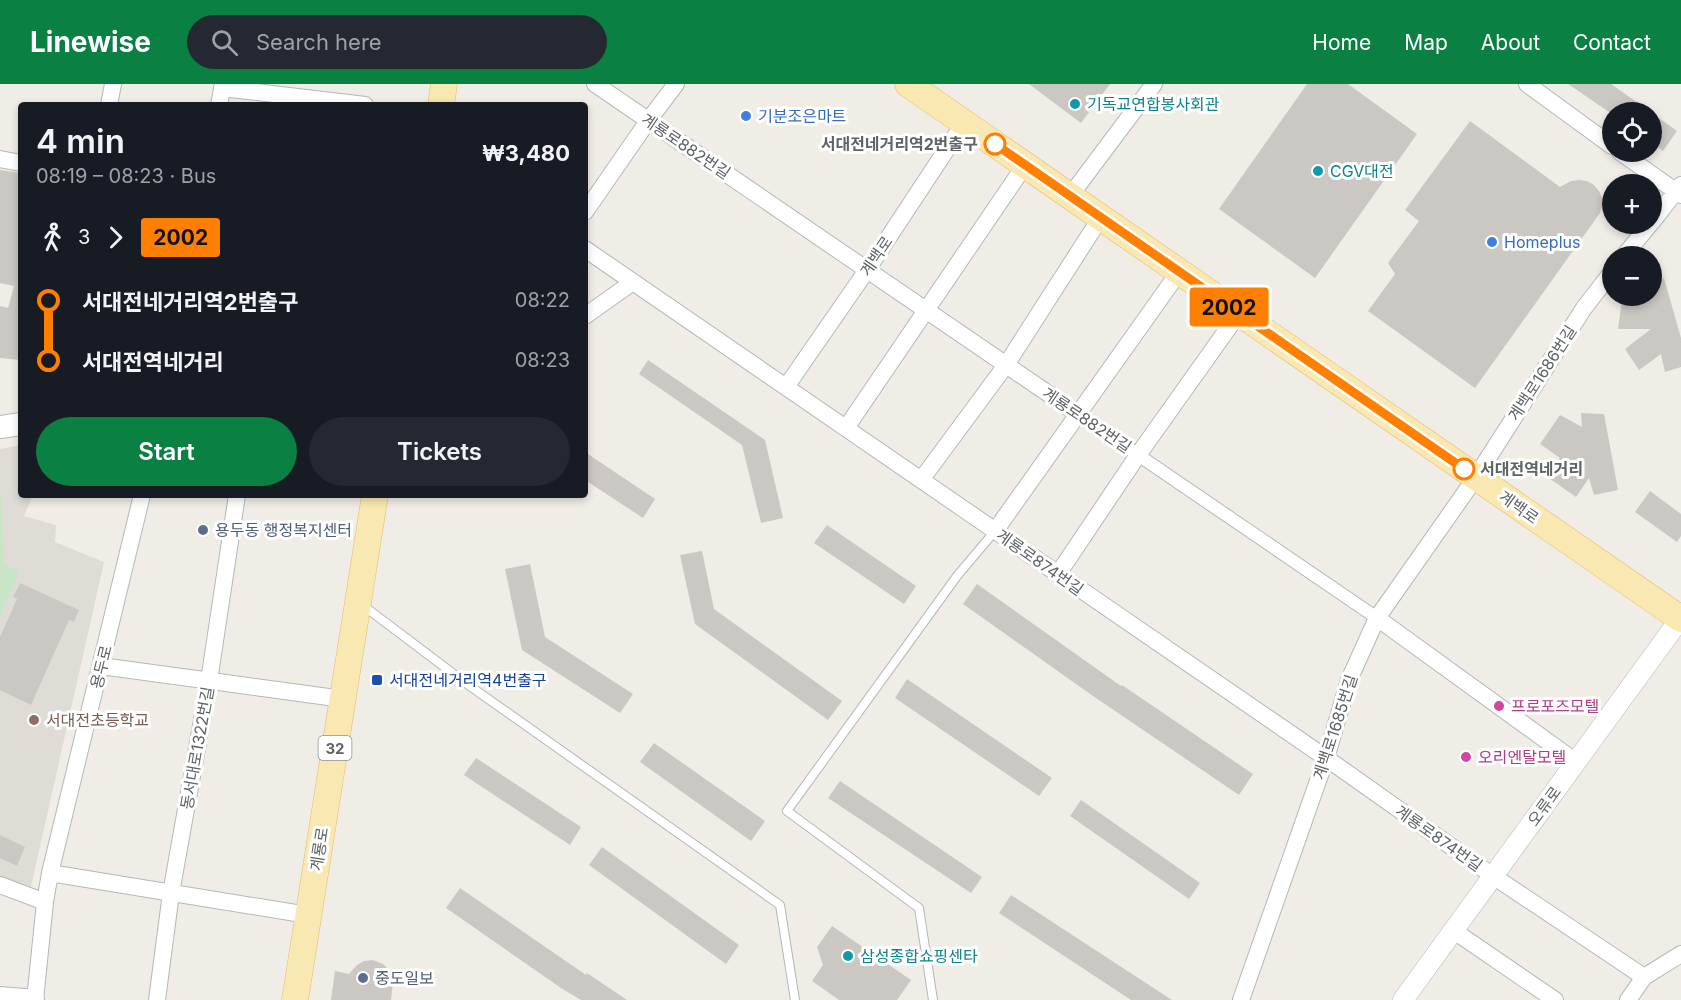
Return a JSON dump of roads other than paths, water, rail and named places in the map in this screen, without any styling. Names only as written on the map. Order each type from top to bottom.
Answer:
[{"type":"main road","points":[[441,102],[444,84]]},
{"type":"main road","name":"계백로","points":[[920,87],[964,123],[1681,619]]},
{"type":"main road","points":[[0,427],[18,424]]},
{"type":"main road","name":"계룡로","points":[[294,1000],[375,498]]},
{"type":"street","points":[[110,102],[113,84]]},
{"type":"street","name":"계룡로882번길","points":[[595,84],[1377,618],[1576,762]]},
{"type":"street","points":[[588,208],[676,84]]},
{"type":"street","points":[[1070,196],[1154,84]]},
{"type":"street","points":[[1527,84],[1602,139]]},
{"type":"street","points":[[219,102],[222,86],[342,102]]},
{"type":"street","name":"계백로","points":[[786,387],[964,123]]},
{"type":"street","points":[[0,159],[18,162]]},
{"type":"street","points":[[1636,162],[1679,190],[1662,210]]},
{"type":"street","points":[[846,428],[1025,165]]},
{"type":"street","points":[[921,480],[1006,365],[1101,218]]},
{"type":"street","points":[[1632,246],[1642,234]]},
{"type":"street","name":"계룡로874번길","points":[[588,251],[1326,758],[1493,876]]},
{"type":"street","points":[[995,531],[1179,272]]},
{"type":"street","points":[[588,314],[633,282]]},
{"type":"street","name":"계백로1686번길","points":[[1476,477],[1584,308],[1602,285]]},
{"type":"street","points":[[1058,574],[1138,455],[1239,313]]},
{"type":"street","name":"계백로1685번길","points":[[1241,1000],[1326,758],[1349,680],[1377,618],[1476,477]]},
{"type":"street","name":"용두로","points":[[36,999],[50,873],[141,498]]},
{"type":"street","name":"동서대로1322번길","points":[[157,1000],[171,893],[209,681],[237,498]]},
{"type":"street","name":"오류로","points":[[1403,1000],[1681,619]]},
{"type":"street","points":[[101,666],[343,699]]},
{"type":"street","points":[[50,873],[308,915]]},
{"type":"street","points":[[1493,876],[1644,977]]},
{"type":"street","points":[[0,885],[45,902]]},
{"type":"street","points":[[1454,931],[1555,1000]]},
{"type":"street","points":[[1628,1000],[1644,977],[1681,954]]},
{"type":"street","points":[[0,995],[36,999]]},
{"type":"lane","points":[[933,1000],[919,908],[787,811],[957,576],[995,531]]},
{"type":"lane","points":[[358,602],[467,684],[780,905],[795,1000]]},
{"type":"place","name":"기독교연합봉사회관","points":[[1075,104]]},
{"type":"place","name":"기분조은마트","points":[[746,116]]},
{"type":"place","name":"서대전네거리역2번출구","points":[[995,144]]},
{"type":"place","name":"CGV대전","points":[[1318,171]]},
{"type":"place","name":"Homeplus","points":[[1492,242]]},
{"type":"place","name":"서대전역네거리","points":[[1464,469]]},
{"type":"place","name":"용두동 행정복지센터","points":[[203,530]]},
{"type":"place","name":"서대전네거리역4번출구","points":[[377,680]]},
{"type":"place","name":"프로포즈모텔","points":[[1499,706]]},
{"type":"place","name":"서대전초등학교","points":[[34,720]]},
{"type":"place","name":"오리엔탈모텔","points":[[1466,757]]},
{"type":"place","name":"삼성종합쇼핑센타","points":[[848,956]]},
{"type":"place","name":"중도일보","points":[[363,978]]}]
